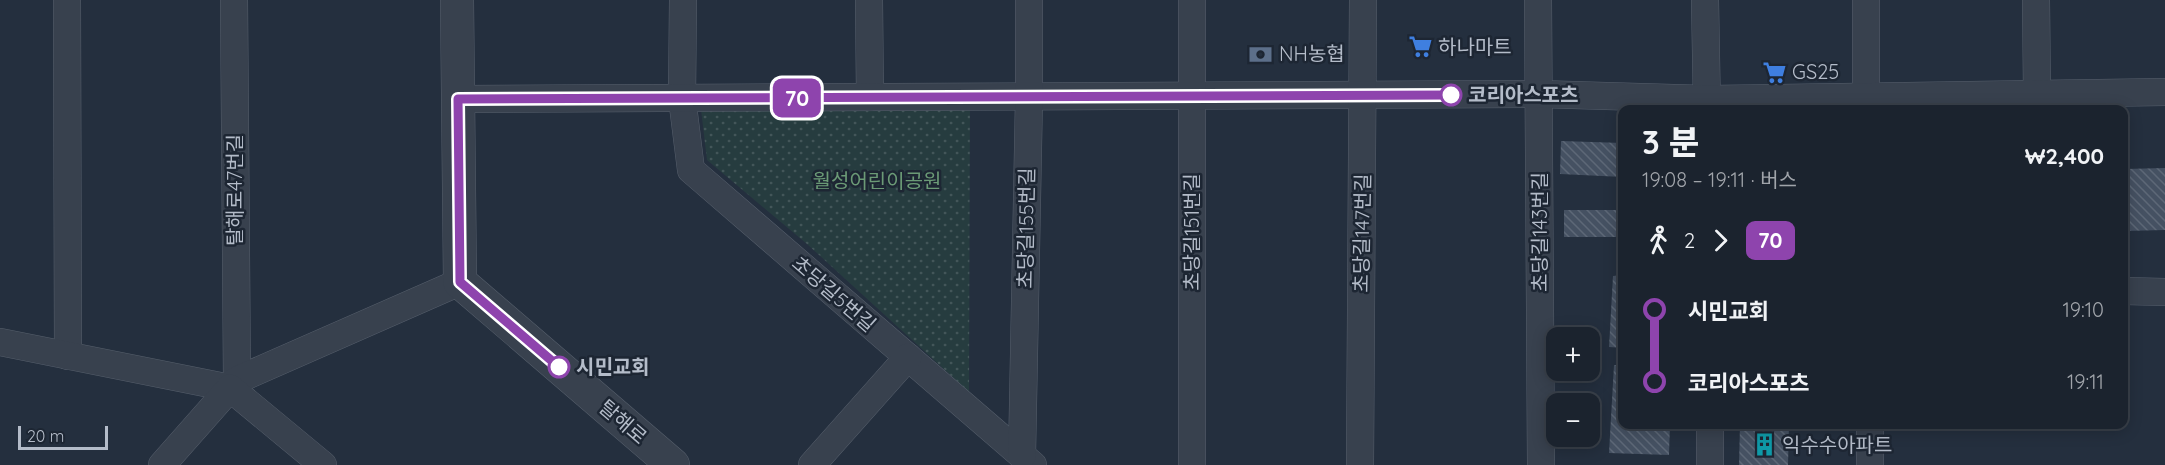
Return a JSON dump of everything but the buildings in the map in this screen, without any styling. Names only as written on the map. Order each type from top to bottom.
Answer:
[{"type":"street","points":[[67,0],[68,356]]},
{"type":"street","name":"탈해로47번길","points":[[233,384],[234,0]]},
{"type":"street","points":[[162,465],[233,384],[460,282],[457,0]]},
{"type":"street","name":"초당길5번길","points":[[683,0],[682,98],[691,170],[1027,460]]},
{"type":"street","points":[[869,0],[870,98]]},
{"type":"street","name":"초당길155번길","points":[[1027,460],[1029,0]]},
{"type":"street","name":"초당길151번길","points":[[1192,0],[1192,465]]},
{"type":"street","name":"초당길147번길","points":[[1359,465],[1363,0]]},
{"type":"street","name":"초당길143번길","points":[[1538,0],[1541,465]]},
{"type":"street","points":[[1705,0],[1707,104]]},
{"type":"street","points":[[1866,0],[1866,103]]},
{"type":"street","points":[[2036,0],[2037,92]]},
{"type":"street","points":[[458,99],[1539,94],[1707,104],[1866,103],[2037,92],[2165,92]]},
{"type":"street","name":"탈해로","points":[[460,282],[673,465]]},
{"type":"street","points":[[2128,291],[2165,292]]},
{"type":"street","points":[[0,342],[233,384],[323,465]]},
{"type":"street","points":[[812,465],[908,357]]},
{"type":"street","points":[[1710,429],[1710,465]]},
{"type":"street","points":[[1870,429],[1870,465]]},
{"type":"green space","name":"월성어린이공원","points":[[698,84],[970,89],[969,392],[807,244],[707,160]]},
{"type":"bus line","name":"70","points":[[559,367],[460,282],[458,99],[1451,95]]},
{"type":"place","name":"하나마트","points":[[1420,47]]},
{"type":"place","name":"NH농협","points":[[1261,54]]},
{"type":"place","name":"GS25","points":[[1774,72]]},
{"type":"place","name":"코리아스포츠","points":[[1451,95]]},
{"type":"place","name":"시민교회","points":[[559,367]]},
{"type":"place","name":"익수수아파트","points":[[1764,445]]}]
